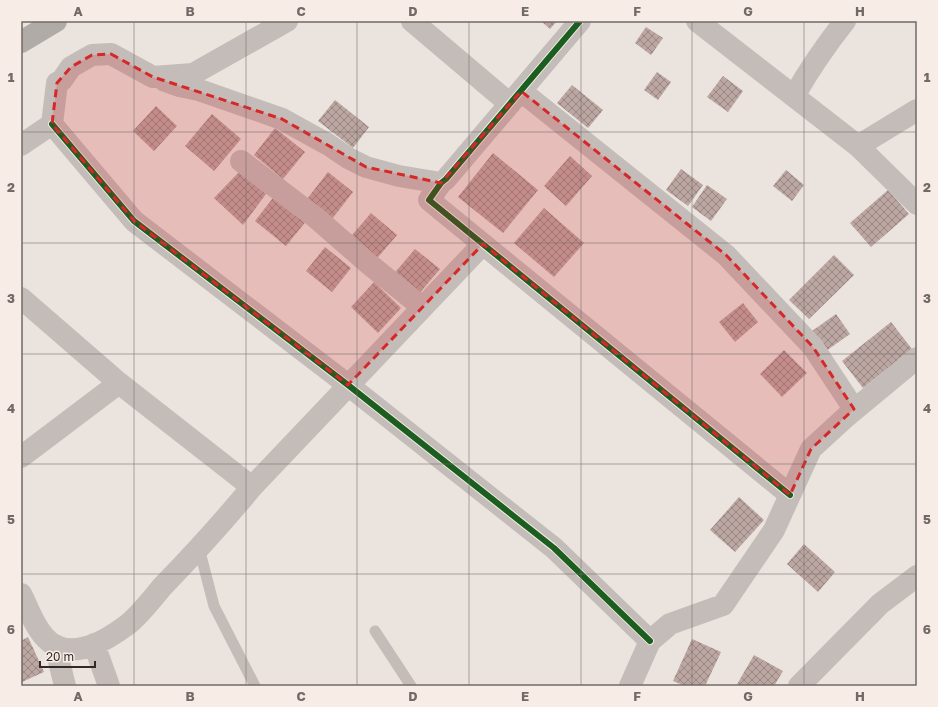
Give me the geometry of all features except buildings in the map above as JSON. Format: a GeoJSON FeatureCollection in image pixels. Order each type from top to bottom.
{"type":"FeatureCollection","features":[{"type":"Feature","properties":{"kind":"main road"},"geometry":{"type":"LineString","coordinates":[[21,42],[56,21]]}},
{"type":"Feature","properties":{"kind":"street"},"geometry":{"type":"LineString","coordinates":[[153,77],[193,74],[287,21]]}},
{"type":"Feature","properties":{"kind":"street"},"geometry":{"type":"LineString","coordinates":[[412,21],[516,97],[726,255],[813,347],[854,409]]}},
{"type":"Feature","properties":{"kind":"street"},"geometry":{"type":"LineString","coordinates":[[580,21],[441,183],[429,200],[790,495]]}},
{"type":"Feature","properties":{"kind":"street"},"geometry":{"type":"LineString","coordinates":[[697,21],[858,146],[917,204]]}},
{"type":"Feature","properties":{"kind":"street"},"geometry":{"type":"LineString","coordinates":[[794,96],[830,39],[845,21]]}},
{"type":"Feature","properties":{"kind":"street"},"geometry":{"type":"LineString","coordinates":[[441,183],[399,176],[366,167],[282,119],[199,90],[179,86],[153,77],[111,54],[92,55],[71,66],[62,80],[57,83],[52,124],[134,221],[348,385],[554,548],[650,641]]}},
{"type":"Feature","properties":{"kind":"street"},"geometry":{"type":"LineString","coordinates":[[858,146],[917,110]]}},
{"type":"Feature","properties":{"kind":"street"},"geometry":{"type":"LineString","coordinates":[[21,145],[52,124]]}},
{"type":"Feature","properties":{"kind":"street"},"geometry":{"type":"LineString","coordinates":[[241,161],[315,217],[369,264],[422,307]]}},
{"type":"Feature","properties":{"kind":"street"},"geometry":{"type":"LineString","coordinates":[[21,594],[42,634],[54,645],[74,649],[83,649],[128,625],[199,548],[252,487],[483,244]]}},
{"type":"Feature","properties":{"kind":"street"},"geometry":{"type":"LineString","coordinates":[[21,298],[119,383],[252,487]]}},
{"type":"Feature","properties":{"kind":"street"},"geometry":{"type":"LineString","coordinates":[[630,686],[650,641],[670,624],[723,605],[774,530],[811,448],[854,409],[917,358]]}},
{"type":"Feature","properties":{"kind":"street"},"geometry":{"type":"LineString","coordinates":[[21,457],[119,383]]}},
{"type":"Feature","properties":{"kind":"street"},"geometry":{"type":"LineString","coordinates":[[799,686],[880,604],[917,576]]}},
{"type":"Feature","properties":{"kind":"street"},"geometry":{"type":"LineString","coordinates":[[94,644],[109,686]]}},
{"type":"Feature","properties":{"kind":"street"},"geometry":{"type":"LineString","coordinates":[[54,645],[65,686]]}},
{"type":"Feature","properties":{"kind":"lane"},"geometry":{"type":"LineString","coordinates":[[199,548],[214,606],[255,686]]}},
{"type":"Feature","properties":{"kind":"lane"},"geometry":{"type":"LineString","coordinates":[[375,631],[411,686]]}},
{"type":"Feature","properties":{"kind":"highlighted area"},"geometry":{"type":"Polygon","coordinates":[[[111,54],[153,77],[282,119],[366,167],[441,183],[521,91],[726,255],[813,347],[854,409],[811,449],[790,495],[483,244],[348,385],[134,221],[52,124],[57,83],[71,67],[92,55],[111,54]]]}},
{"type":"Feature","properties":{"kind":"cycle path"},"geometry":{"type":"LineString","coordinates":[[580,21],[441,183],[429,200],[790,495]]}},
{"type":"Feature","properties":{"kind":"cycle path"},"geometry":{"type":"LineString","coordinates":[[52,124],[134,221],[348,385],[554,548],[650,641]]}}]}
